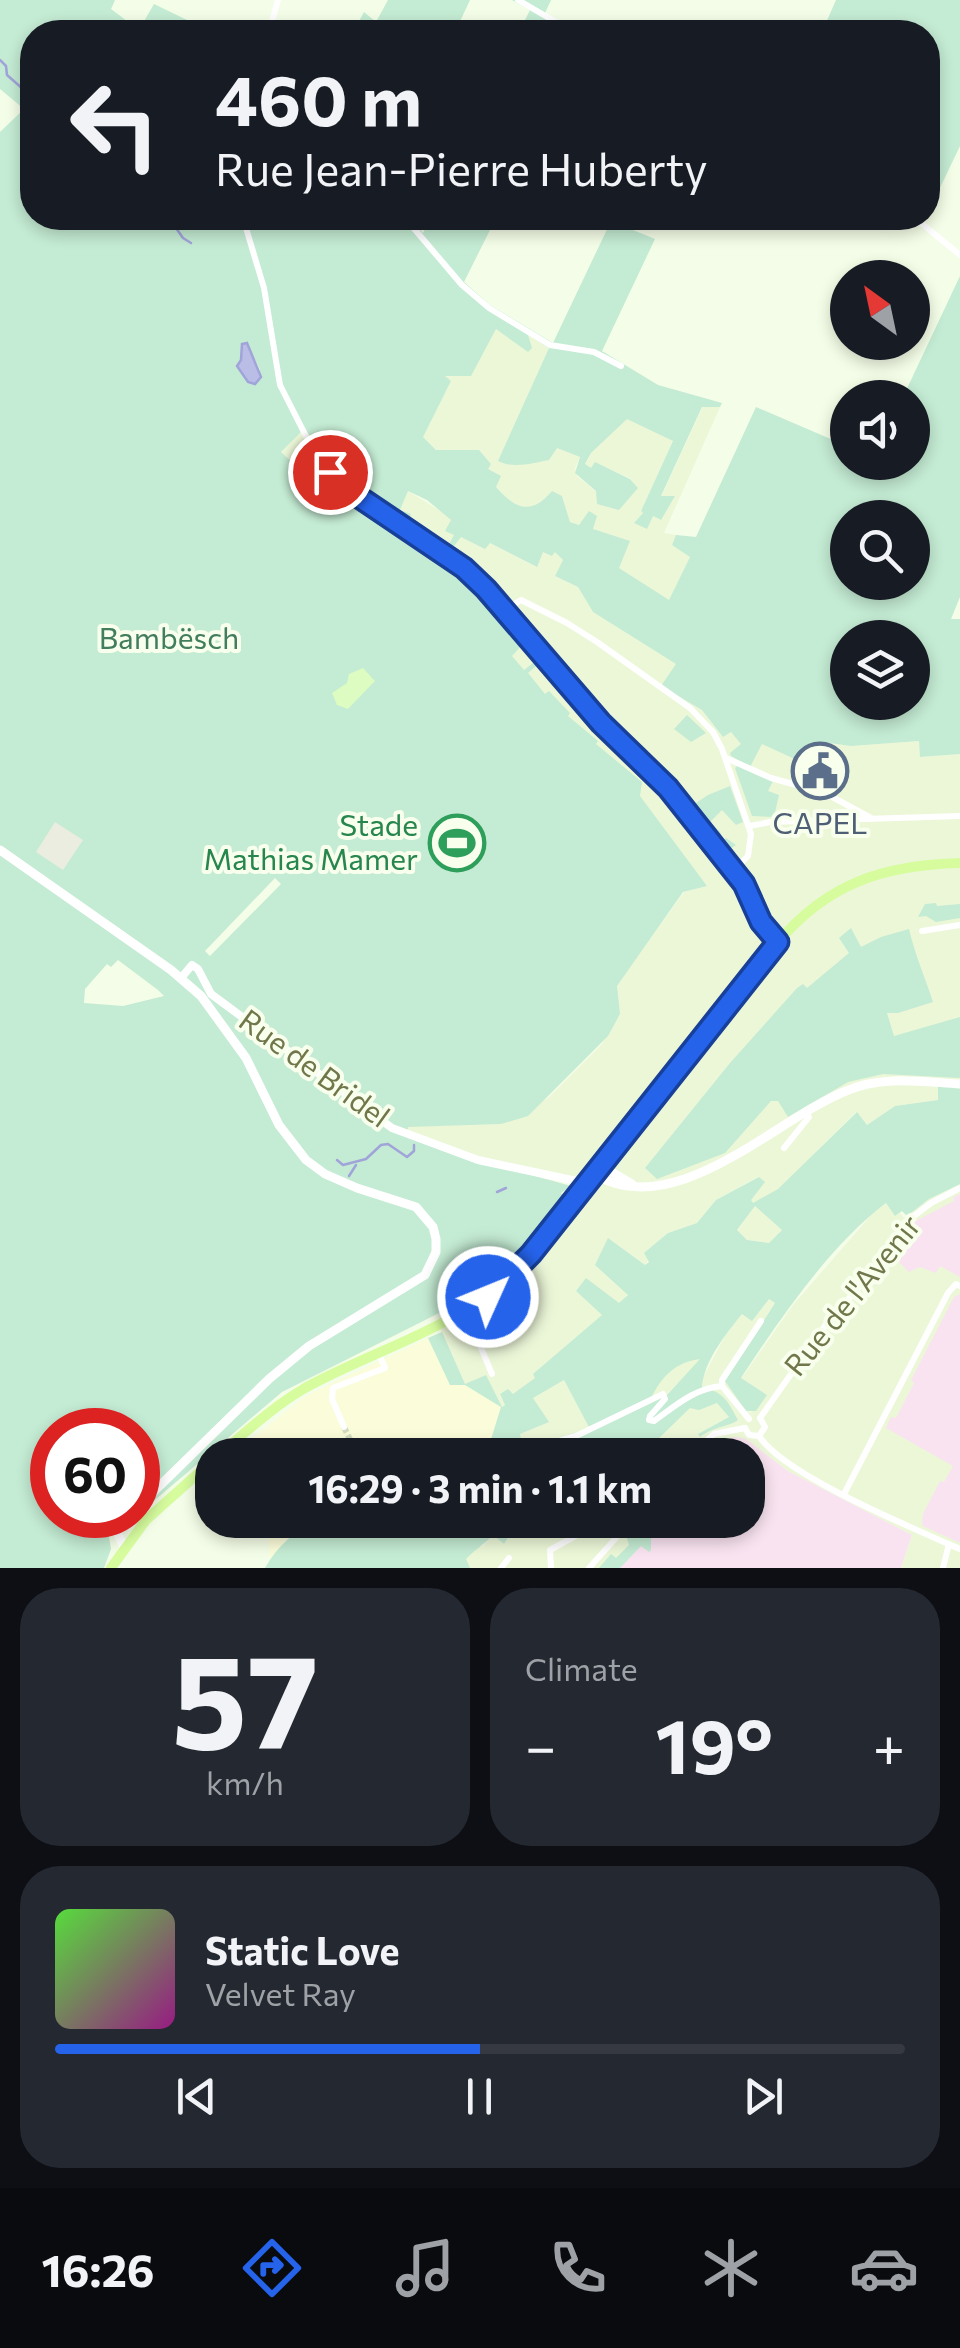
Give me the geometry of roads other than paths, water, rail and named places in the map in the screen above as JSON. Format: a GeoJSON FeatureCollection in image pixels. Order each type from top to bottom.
{"type":"FeatureCollection","features":[{"type":"Feature","properties":{"kind":"main road"},"geometry":{"type":"LineString","coordinates":[[0,850],[201,996],[246,1058],[292,1144],[306,1160],[336,1179],[416,1207],[432,1227],[436,1252],[432,1265],[415,1282],[333,1328],[269,1379],[160,1486]]}},
{"type":"Feature","properties":{"kind":"main road"},"geometry":{"type":"LineString","coordinates":[[239,1438],[306,1388],[466,1312],[515,1272],[778,942],[814,906],[852,883],[899,869],[960,863]]}},
{"type":"Feature","properties":{"kind":"main road"},"geometry":{"type":"LineString","coordinates":[[594,1174],[612,1183],[660,1184],[696,1174],[846,1090],[899,1081],[960,1084]]}},
{"type":"Feature","properties":{"kind":"main road"},"geometry":{"type":"LineString","coordinates":[[111,1568],[146,1520],[195,1476]]}},
{"type":"Feature","properties":{"kind":"main road"},"geometry":{"type":"LineString","coordinates":[[120,1538],[124,1546]]}},
{"type":"Feature","properties":{"kind":"street"},"geometry":{"type":"LineString","coordinates":[[518,0],[552,20]]}},
{"type":"Feature","properties":{"kind":"street"},"geometry":{"type":"LineString","coordinates":[[247,230],[264,288],[275,370],[312,448],[338,482],[464,568],[508,614],[601,723],[668,788],[734,870],[761,922],[778,942]]}},
{"type":"Feature","properties":{"kind":"street"},"geometry":{"type":"LineString","coordinates":[[415,230],[462,285],[489,308],[550,346],[594,352],[622,366]]}},
{"type":"Feature","properties":{"kind":"street"},"geometry":{"type":"LineString","coordinates":[[929,230],[960,255]]}},
{"type":"Feature","properties":{"kind":"street"},"geometry":{"type":"LineString","coordinates":[[508,614],[521,600],[578,630],[702,719],[725,758],[750,826],[752,844],[748,856],[734,870]]}},
{"type":"Feature","properties":{"kind":"street"},"geometry":{"type":"LineString","coordinates":[[725,758],[770,778],[826,794],[874,821]]}},
{"type":"Feature","properties":{"kind":"street"},"geometry":{"type":"LineString","coordinates":[[750,826],[770,822],[960,816]]}},
{"type":"Feature","properties":{"kind":"street"},"geometry":{"type":"LineString","coordinates":[[922,932],[960,925]]}},
{"type":"Feature","properties":{"kind":"street","name":"Rue de Bridel"},"geometry":{"type":"LineString","coordinates":[[181,978],[192,965],[198,969],[210,994],[392,1128],[504,1167],[594,1174]]}},
{"type":"Feature","properties":{"kind":"street"},"geometry":{"type":"LineString","coordinates":[[784,1148],[809,1117],[807,1112]]}},
{"type":"Feature","properties":{"kind":"street","name":"Rue de l'Avenir"},"geometry":{"type":"LineString","coordinates":[[760,1418],[827,1322],[900,1241],[910,1219],[930,1203],[960,1188]]}},
{"type":"Feature","properties":{"kind":"street"},"geometry":{"type":"LineString","coordinates":[[844,1494],[958,1285]]}},
{"type":"Feature","properties":{"kind":"street"},"geometry":{"type":"LineString","coordinates":[[466,1312],[492,1374]]}},
{"type":"Feature","properties":{"kind":"street"},"geometry":{"type":"LineString","coordinates":[[749,1420],[722,1386],[722,1380],[762,1321]]}},
{"type":"Feature","properties":{"kind":"street"},"geometry":{"type":"LineString","coordinates":[[344,1427],[332,1400],[333,1388],[385,1368],[379,1354]]}},
{"type":"Feature","properties":{"kind":"street"},"geometry":{"type":"LineString","coordinates":[[567,1438],[663,1394],[665,1399],[650,1416],[649,1420],[654,1421],[690,1395],[722,1386]]}},
{"type":"Feature","properties":{"kind":"street"},"geometry":{"type":"LineString","coordinates":[[749,1420],[760,1418],[765,1427],[759,1436]]}},
{"type":"Feature","properties":{"kind":"street"},"geometry":{"type":"LineString","coordinates":[[749,1420],[749,1435],[759,1436],[792,1466],[960,1550]]}},
{"type":"Feature","properties":{"kind":"street"},"geometry":{"type":"LineString","coordinates":[[709,1438],[725,1429],[746,1428]]}},
{"type":"Feature","properties":{"kind":"street"},"geometry":{"type":"LineString","coordinates":[[551,1568],[550,1550],[572,1538]]}},
{"type":"Feature","properties":{"kind":"street"},"geometry":{"type":"LineString","coordinates":[[589,1568],[616,1538]]}},
{"type":"Feature","properties":{"kind":"street"},"geometry":{"type":"LineString","coordinates":[[942,1568],[949,1544]]}},
{"type":"Feature","properties":{"kind":"street"},"geometry":{"type":"LineString","coordinates":[[501,1568],[510,1558]]}},
{"type":"Feature","properties":{"kind":"water"},"geometry":{"type":"Polygon","coordinates":[[[247,343],[261,377],[255,384],[248,382],[237,366],[242,344],[247,343]]]}},
{"type":"Feature","properties":{"kind":"waterway"},"geometry":{"type":"LineString","coordinates":[[0,60],[7,75],[20,86]]}},
{"type":"Feature","properties":{"kind":"waterway"},"geometry":{"type":"LineString","coordinates":[[177,230],[191,243]]}},
{"type":"Feature","properties":{"kind":"waterway"},"geometry":{"type":"LineString","coordinates":[[337,1160],[343,1165],[366,1159],[381,1145],[388,1144],[407,1157],[414,1151],[414,1145]]}},
{"type":"Feature","properties":{"kind":"waterway"},"geometry":{"type":"LineString","coordinates":[[349,1176],[356,1165]]}},
{"type":"Feature","properties":{"kind":"waterway"},"geometry":{"type":"LineString","coordinates":[[497,1192],[506,1188]]}},
{"type":"Feature","properties":{"kind":"tunnel"},"geometry":{"type":"LineString","coordinates":[[344,1427],[349,1438]]}},
{"type":"Feature","properties":{"kind":"place","name":"CAPEL"},"geometry":{"type":"Point","coordinates":[820,771]}},
{"type":"Feature","properties":{"kind":"place","name":"Stade Mathias Mamer"},"geometry":{"type":"Point","coordinates":[457,843]}},
{"type":"Feature","properties":{"kind":"park label","name":"Bambësch"},"geometry":{"type":"Point","coordinates":[169,639]}}]}
